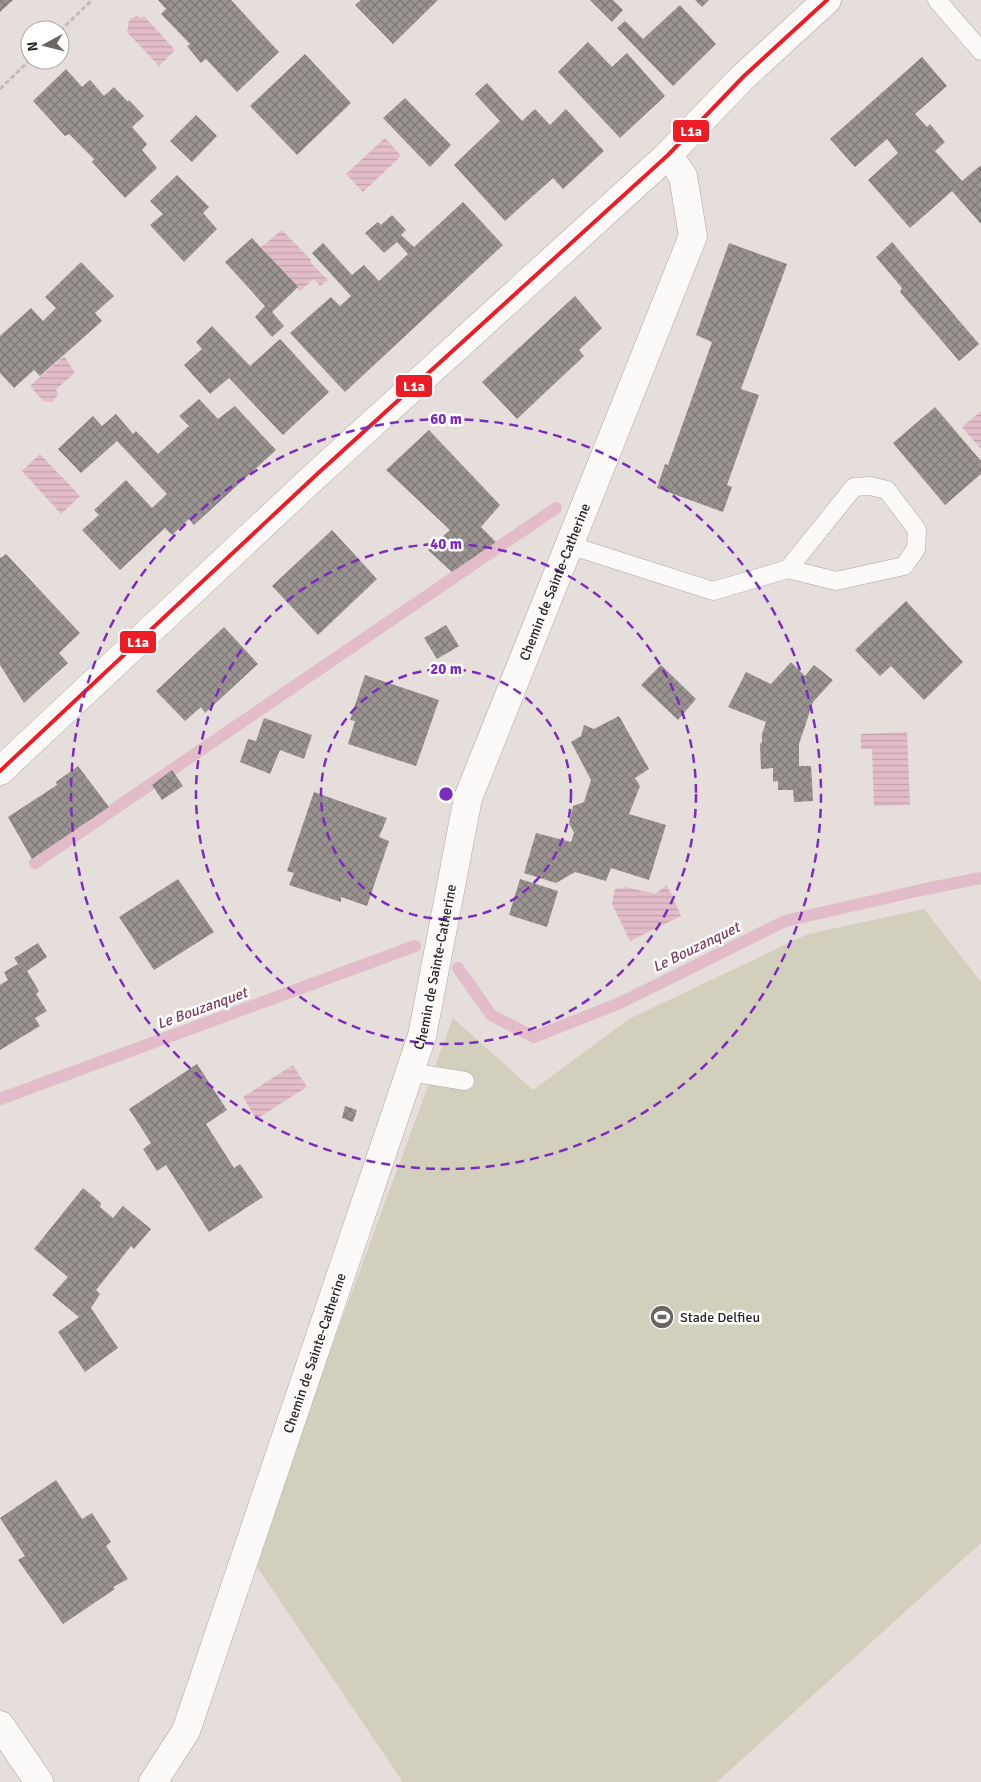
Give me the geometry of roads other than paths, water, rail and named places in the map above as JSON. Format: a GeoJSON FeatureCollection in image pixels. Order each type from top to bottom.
{"type":"FeatureCollection","features":[{"type":"Feature","properties":{"kind":"street"},"geometry":{"type":"LineString","coordinates":[[0,771],[315,476],[668,155],[744,76],[827,0]]}},
{"type":"Feature","properties":{"kind":"street","name":"Chemin de Sainte-Catherine"},"geometry":{"type":"LineString","coordinates":[[153,1782],[186,1731],[422,1036],[468,798],[692,236],[683,176],[668,155]]}},
{"type":"Feature","properties":{"kind":"street"},"geometry":{"type":"LineString","coordinates":[[0,1725],[39,1782]]}},
{"type":"Feature","properties":{"kind":"lane"},"geometry":{"type":"LineString","coordinates":[[936,0],[981,51]]}},
{"type":"Feature","properties":{"kind":"lane"},"geometry":{"type":"LineString","coordinates":[[569,544],[713,591],[788,569],[836,581],[904,566],[916,549],[917,530],[887,490],[870,486],[854,487],[788,569]]}},
{"type":"Feature","properties":{"kind":"lane"},"geometry":{"type":"LineString","coordinates":[[410,1072],[465,1081]]}},
{"type":"Feature","properties":{"kind":"waterway"},"geometry":{"type":"LineString","coordinates":[[35,863],[556,508]]}},
{"type":"Feature","properties":{"kind":"waterway","name":"Le Bouzanquet"},"geometry":{"type":"LineString","coordinates":[[458,968],[491,1015],[534,1037],[620,1003],[785,921],[981,878]]}},
{"type":"Feature","properties":{"kind":"waterway","name":"Le Bouzanquet"},"geometry":{"type":"LineString","coordinates":[[0,1099],[415,946]]}},
{"type":"Feature","properties":{"kind":"place","name":"Stade Delfieu"},"geometry":{"type":"Point","coordinates":[662,1317]}}]}
